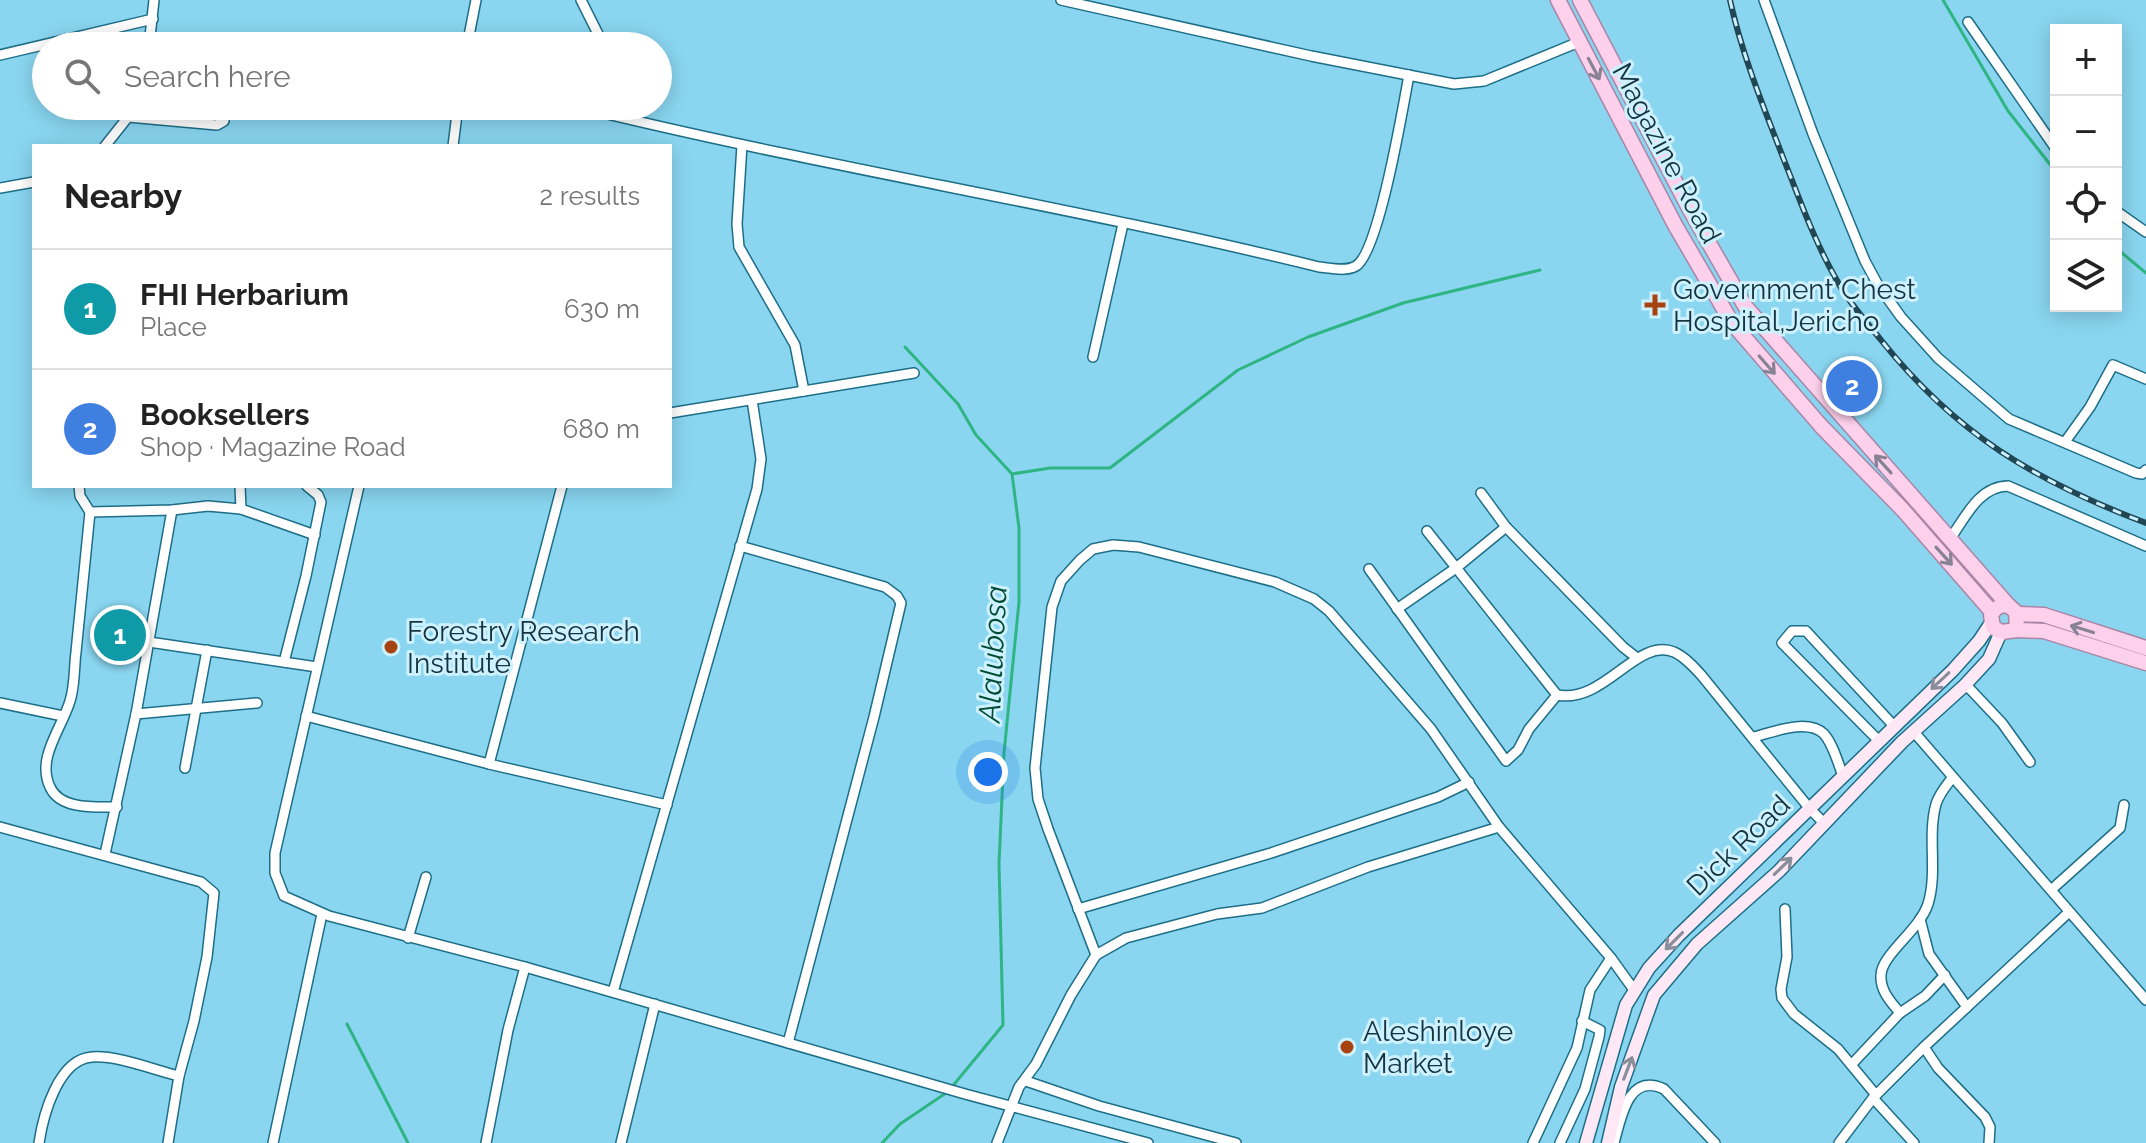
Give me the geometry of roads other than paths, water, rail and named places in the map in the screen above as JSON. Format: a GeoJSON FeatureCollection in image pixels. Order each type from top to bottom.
{"type":"FeatureCollection","features":[{"type":"Feature","properties":{"kind":"main road","name":"Magazine Road"},"geometry":{"type":"LineString","coordinates":[[1558,0],[1701,271],[1742,337],[1944,556],[1995,622]]}},
{"type":"Feature","properties":{"kind":"main road","name":"Magazine Road"},"geometry":{"type":"LineString","coordinates":[[1580,0],[1745,306],[2013,610]]}},
{"type":"Feature","properties":{"kind":"main road"},"geometry":{"type":"LineString","coordinates":[[1651,175],[1668,168]]}},
{"type":"Feature","properties":{"kind":"main road"},"geometry":{"type":"LineString","coordinates":[[2146,648],[2044,615],[2002,605],[1995,622],[2017,630],[2044,631],[2146,663]]}},
{"type":"Feature","properties":{"kind":"main road"},"geometry":{"type":"LineString","coordinates":[[2013,610],[2017,630]]}},
{"type":"Feature","properties":{"kind":"main road","name":"Dick Road"},"geometry":{"type":"LineString","coordinates":[[1611,1143],[1621,1087],[1654,995],[1697,944],[1779,871],[1880,764],[1989,659],[1995,622]]}},
{"type":"Feature","properties":{"kind":"main road","name":"Dick Road"},"geometry":{"type":"LineString","coordinates":[[1586,1143],[1614,1042],[1634,990],[1661,953],[1960,662],[1995,622]]}},
{"type":"Feature","properties":{"kind":"street"},"geometry":{"type":"LineString","coordinates":[[151,32],[154,0]]}},
{"type":"Feature","properties":{"kind":"street"},"geometry":{"type":"LineString","coordinates":[[470,32],[476,0]]}},
{"type":"Feature","properties":{"kind":"street"},"geometry":{"type":"LineString","coordinates":[[581,0],[597,32]]}},
{"type":"Feature","properties":{"kind":"street"},"geometry":{"type":"LineString","coordinates":[[1061,0],[1439,83],[1470,84],[1497,77],[1579,42]]}},
{"type":"Feature","properties":{"kind":"street"},"geometry":{"type":"LineString","coordinates":[[1764,0],[1813,134],[1878,285],[1901,317],[1938,358],[1998,410],[2019,424],[2136,473],[2142,474],[2146,470]]}},
{"type":"Feature","properties":{"kind":"street"},"geometry":{"type":"LineString","coordinates":[[98,32],[153,19]]}},
{"type":"Feature","properties":{"kind":"street"},"geometry":{"type":"LineString","coordinates":[[1968,22],[2050,140]]}},
{"type":"Feature","properties":{"kind":"street"},"geometry":{"type":"LineString","coordinates":[[0,55],[32,47]]}},
{"type":"Feature","properties":{"kind":"street"},"geometry":{"type":"LineString","coordinates":[[634,120],[1338,269],[1355,266],[1364,259],[1375,227],[1409,75]]}},
{"type":"Feature","properties":{"kind":"street"},"geometry":{"type":"LineString","coordinates":[[107,144],[126,120]]}},
{"type":"Feature","properties":{"kind":"street"},"geometry":{"type":"LineString","coordinates":[[161,120],[217,125],[224,120]]}},
{"type":"Feature","properties":{"kind":"street"},"geometry":{"type":"LineString","coordinates":[[453,144],[456,120]]}},
{"type":"Feature","properties":{"kind":"street"},"geometry":{"type":"LineString","coordinates":[[742,145],[737,224],[739,247],[795,345],[804,391]]}},
{"type":"Feature","properties":{"kind":"street"},"geometry":{"type":"LineString","coordinates":[[0,188],[32,182]]}},
{"type":"Feature","properties":{"kind":"street"},"geometry":{"type":"LineString","coordinates":[[2122,215],[2146,232]]}},
{"type":"Feature","properties":{"kind":"street"},"geometry":{"type":"LineString","coordinates":[[1093,357],[1123,224]]}},
{"type":"Feature","properties":{"kind":"street"},"geometry":{"type":"LineString","coordinates":[[2065,442],[2090,407],[2113,365],[2146,379]]}},
{"type":"Feature","properties":{"kind":"street"},"geometry":{"type":"LineString","coordinates":[[672,413],[914,373]]}},
{"type":"Feature","properties":{"kind":"street"},"geometry":{"type":"LineString","coordinates":[[613,992],[757,489],[761,459],[752,400]]}},
{"type":"Feature","properties":{"kind":"street"},"geometry":{"type":"LineString","coordinates":[[1950,539],[1986,492],[2008,486],[2146,546]]}},
{"type":"Feature","properties":{"kind":"street"},"geometry":{"type":"LineString","coordinates":[[79,488],[80,496],[90,512],[70,700],[45,762],[50,787],[56,796],[68,803],[117,807]]}},
{"type":"Feature","properties":{"kind":"street"},"geometry":{"type":"LineString","coordinates":[[240,488],[241,509]]}},
{"type":"Feature","properties":{"kind":"street"},"geometry":{"type":"LineString","coordinates":[[284,662],[321,502],[309,488]]}},
{"type":"Feature","properties":{"kind":"street"},"geometry":{"type":"LineString","coordinates":[[359,488],[277,842],[274,864],[284,896],[322,914],[525,967],[1148,1143]]}},
{"type":"Feature","properties":{"kind":"street"},"geometry":{"type":"LineString","coordinates":[[489,764],[561,488]]}},
{"type":"Feature","properties":{"kind":"street"},"geometry":{"type":"LineString","coordinates":[[1481,493],[1506,527],[1637,658]]}},
{"type":"Feature","properties":{"kind":"street"},"geometry":{"type":"LineString","coordinates":[[90,512],[208,506],[241,509],[315,535]]}},
{"type":"Feature","properties":{"kind":"street"},"geometry":{"type":"LineString","coordinates":[[105,854],[136,714],[172,510]]}},
{"type":"Feature","properties":{"kind":"street"},"geometry":{"type":"LineString","coordinates":[[1397,609],[1456,568],[1506,527]]}},
{"type":"Feature","properties":{"kind":"street"},"geometry":{"type":"LineString","coordinates":[[1427,531],[1557,695],[1582,695],[1616,676],[1637,658],[1655,650],[1666,650],[1684,658],[1825,824]]}},
{"type":"Feature","properties":{"kind":"street"},"geometry":{"type":"LineString","coordinates":[[1096,955],[1038,799],[1035,768],[1052,607],[1061,581],[1093,549],[1113,545],[1139,547],[1226,568],[1286,586],[1314,599],[1360,645],[1431,729],[1499,827],[1611,958],[1634,990]]}},
{"type":"Feature","properties":{"kind":"street"},"geometry":{"type":"LineString","coordinates":[[740,546],[885,587],[901,603],[788,1043]]}},
{"type":"Feature","properties":{"kind":"street"},"geometry":{"type":"LineString","coordinates":[[1369,569],[1506,761],[1518,750],[1529,729],[1557,695]]}},
{"type":"Feature","properties":{"kind":"street"},"geometry":{"type":"LineString","coordinates":[[1878,740],[1782,643],[1792,631],[1806,631],[1893,725]]}},
{"type":"Feature","properties":{"kind":"street"},"geometry":{"type":"LineString","coordinates":[[149,642],[317,667]]}},
{"type":"Feature","properties":{"kind":"street"},"geometry":{"type":"LineString","coordinates":[[185,768],[207,650]]}},
{"type":"Feature","properties":{"kind":"street"},"geometry":{"type":"LineString","coordinates":[[1964,686],[2002,723],[2030,762]]}},
{"type":"Feature","properties":{"kind":"street"},"geometry":{"type":"LineString","coordinates":[[0,703],[63,716]]}},
{"type":"Feature","properties":{"kind":"street"},"geometry":{"type":"LineString","coordinates":[[136,714],[257,703]]}},
{"type":"Feature","properties":{"kind":"street"},"geometry":{"type":"LineString","coordinates":[[306,716],[489,764],[667,805]]}},
{"type":"Feature","properties":{"kind":"street"},"geometry":{"type":"LineString","coordinates":[[1754,737],[1794,728],[1815,728],[1827,737],[1843,776]]}},
{"type":"Feature","properties":{"kind":"street"},"geometry":{"type":"LineString","coordinates":[[1914,732],[2146,1000]]}},
{"type":"Feature","properties":{"kind":"street"},"geometry":{"type":"LineString","coordinates":[[1900,1013],[1883,991],[1880,974],[1887,957],[1905,940],[1926,908],[1934,878],[1936,804],[1952,778]]}},
{"type":"Feature","properties":{"kind":"street"},"geometry":{"type":"LineString","coordinates":[[1078,909],[1271,853],[1438,797],[1469,782]]}},
{"type":"Feature","properties":{"kind":"street"},"geometry":{"type":"LineString","coordinates":[[2051,890],[2120,828],[2124,805]]}},
{"type":"Feature","properties":{"kind":"street"},"geometry":{"type":"LineString","coordinates":[[0,827],[201,882],[214,893],[204,970],[179,1076],[168,1143]]}},
{"type":"Feature","properties":{"kind":"street"},"geometry":{"type":"LineString","coordinates":[[997,1143],[1019,1087],[1026,1081],[1071,995],[1096,955],[1126,938],[1217,914],[1262,908],[1379,863],[1499,827]]}},
{"type":"Feature","properties":{"kind":"street"},"geometry":{"type":"LineString","coordinates":[[408,938],[426,877]]}},
{"type":"Feature","properties":{"kind":"street"},"geometry":{"type":"LineString","coordinates":[[1785,909],[1787,957],[1782,998],[1794,1014],[1823,1035],[1852,1064],[1874,1096],[1914,1143]]}},
{"type":"Feature","properties":{"kind":"street"},"geometry":{"type":"LineString","coordinates":[[1839,1143],[1874,1096],[2068,913]]}},
{"type":"Feature","properties":{"kind":"street"},"geometry":{"type":"LineString","coordinates":[[273,1143],[322,914]]}},
{"type":"Feature","properties":{"kind":"street"},"geometry":{"type":"LineString","coordinates":[[1920,919],[1929,954],[1967,1007]]}},
{"type":"Feature","properties":{"kind":"street"},"geometry":{"type":"LineString","coordinates":[[1533,1143],[1577,1048],[1590,990],[1611,958]]}},
{"type":"Feature","properties":{"kind":"street"},"geometry":{"type":"LineString","coordinates":[[486,1143],[508,1030],[525,967]]}},
{"type":"Feature","properties":{"kind":"street"},"geometry":{"type":"LineString","coordinates":[[1852,1064],[1900,1013],[1925,996],[1945,975]]}},
{"type":"Feature","properties":{"kind":"street"},"geometry":{"type":"LineString","coordinates":[[621,1143],[655,1004]]}},
{"type":"Feature","properties":{"kind":"street"},"geometry":{"type":"LineString","coordinates":[[1560,1143],[1585,1089],[1599,1037],[1597,1027],[1582,1021]]}},
{"type":"Feature","properties":{"kind":"street"},"geometry":{"type":"LineString","coordinates":[[1924,1047],[1938,1068],[1988,1122],[1989,1143]]}},
{"type":"Feature","properties":{"kind":"street"},"geometry":{"type":"LineString","coordinates":[[39,1143],[57,1084],[70,1067],[82,1059],[109,1059],[179,1076]]}},
{"type":"Feature","properties":{"kind":"street"},"geometry":{"type":"LineString","coordinates":[[1026,1081],[1124,1113],[1236,1143]]}},
{"type":"Feature","properties":{"kind":"street"},"geometry":{"type":"LineString","coordinates":[[1611,1143],[1628,1098],[1645,1085],[1664,1089],[1713,1142]]}},
{"type":"Feature","properties":{"kind":"street"},"geometry":{"type":"LineString","coordinates":[[1895,1143],[1905,1134]]}},
{"type":"Feature","properties":{"kind":"waterway"},"geometry":{"type":"LineString","coordinates":[[1943,0],[2008,111],[2053,168]]}},
{"type":"Feature","properties":{"kind":"waterway"},"geometry":{"type":"LineString","coordinates":[[2122,253],[2146,273]]}},
{"type":"Feature","properties":{"kind":"waterway"},"geometry":{"type":"LineString","coordinates":[[1012,474],[1050,468],[1110,468],[1238,370],[1308,337],[1403,303],[1540,270]]}},
{"type":"Feature","properties":{"kind":"waterway","name":"Alalubosa"},"geometry":{"type":"LineString","coordinates":[[905,347],[958,404],[976,435],[1012,474],[1019,528],[1019,602],[1004,753],[999,864],[1003,1025],[951,1088]]}},
{"type":"Feature","properties":{"kind":"waterway"},"geometry":{"type":"LineString","coordinates":[[347,1024],[408,1143]]}},
{"type":"Feature","properties":{"kind":"waterway","name":"Alalubosa"},"geometry":{"type":"LineString","coordinates":[[882,1143],[900,1124],[946,1093]]}},
{"type":"Feature","properties":{"kind":"railway"},"geometry":{"type":"LineString","coordinates":[[1730,0],[1754,81],[1808,220],[1820,249],[1851,302],[1909,373],[1969,428],[2000,451],[2068,490],[2146,523]]}},
{"type":"Feature","properties":{"kind":"place","name":"Government Chest Hospital,Jericho"},"geometry":{"type":"Point","coordinates":[1655,305]}},
{"type":"Feature","properties":{"kind":"place","name":"Booksellers"},"geometry":{"type":"Point","coordinates":[1852,386]}},
{"type":"Feature","properties":{"kind":"place","name":"FHI Herbarium"},"geometry":{"type":"Point","coordinates":[120,635]}},
{"type":"Feature","properties":{"kind":"place","name":"Forestry Research Institute"},"geometry":{"type":"Point","coordinates":[391,647]}},
{"type":"Feature","properties":{"kind":"place","name":"Aleshinloye Market"},"geometry":{"type":"Point","coordinates":[1347,1047]}}]}
